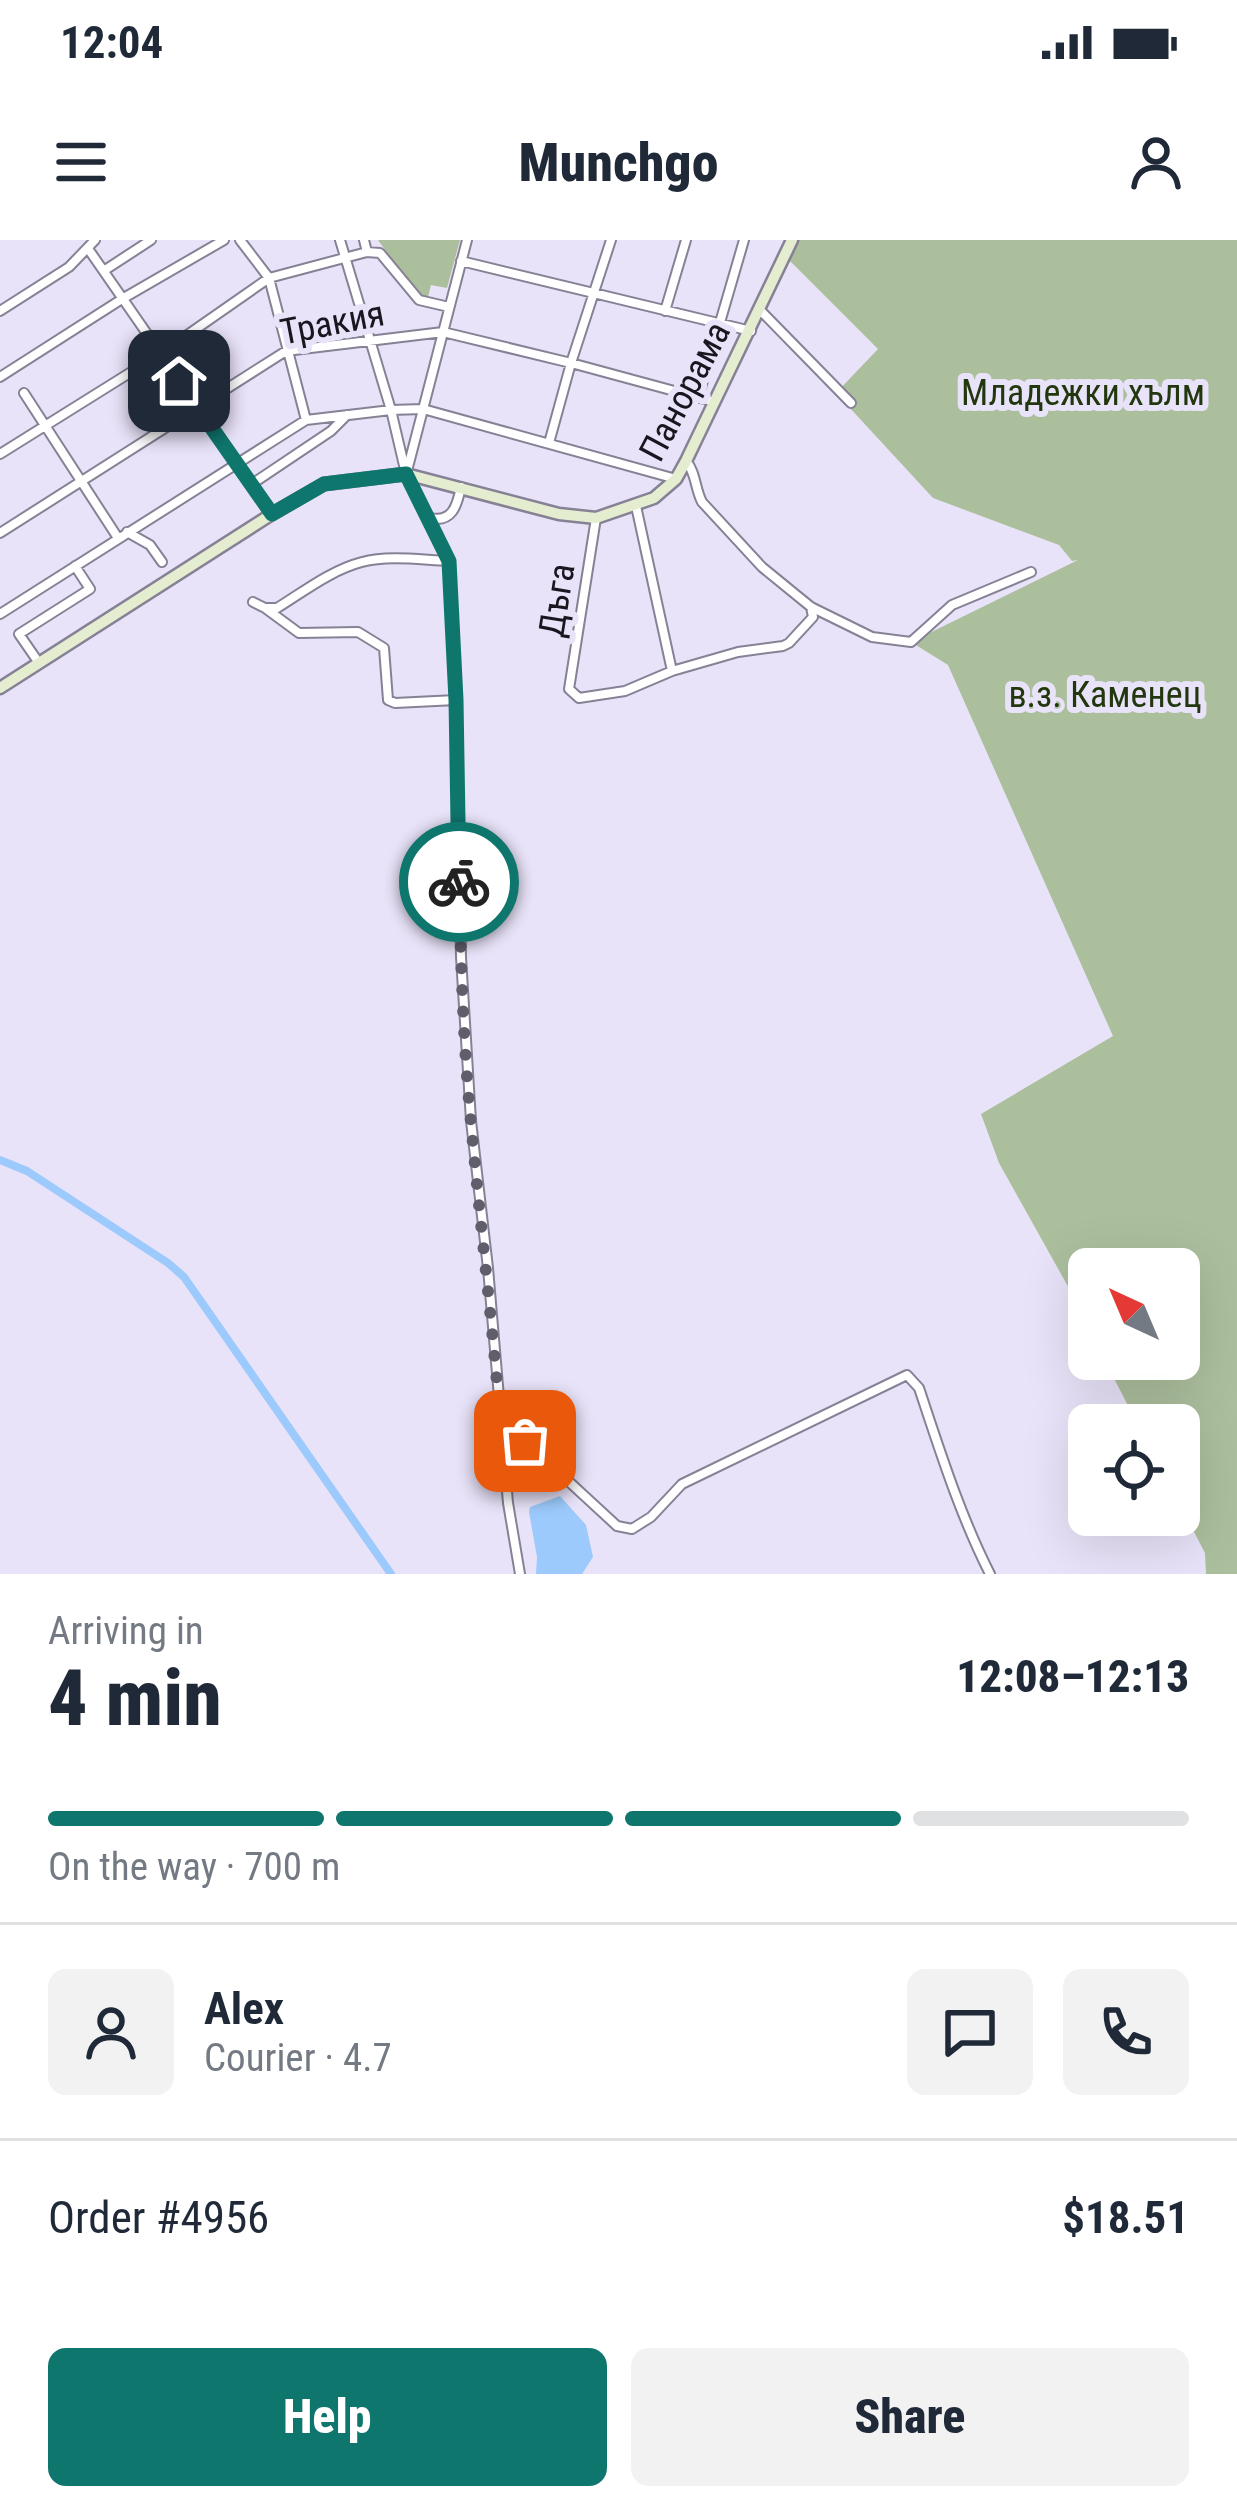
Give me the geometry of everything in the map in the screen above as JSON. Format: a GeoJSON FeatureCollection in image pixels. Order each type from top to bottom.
{"type":"FeatureCollection","features":[{"type":"Feature","properties":{"kind":"street"},"geometry":{"type":"LineString","coordinates":[[0,311],[69,267],[95,240]]}},
{"type":"Feature","properties":{"kind":"street"},"geometry":{"type":"LineString","coordinates":[[105,270],[151,240]]}},
{"type":"Feature","properties":{"kind":"street"},"geometry":{"type":"LineString","coordinates":[[0,377],[222,240]]}},
{"type":"Feature","properties":{"kind":"street"},"geometry":{"type":"LineString","coordinates":[[240,240],[269,278],[306,420]]}},
{"type":"Feature","properties":{"kind":"street"},"geometry":{"type":"LineString","coordinates":[[340,240],[392,410],[406,474],[449,561],[460,957],[471,1121],[508,1503],[520,1574]]}},
{"type":"Feature","properties":{"kind":"street"},"geometry":{"type":"LineString","coordinates":[[364,240],[367,252]]}},
{"type":"Feature","properties":{"kind":"street"},"geometry":{"type":"LineString","coordinates":[[406,474],[466,240]]}},
{"type":"Feature","properties":{"kind":"street"},"geometry":{"type":"LineString","coordinates":[[550,442],[611,240]]}},
{"type":"Feature","properties":{"kind":"street"},"geometry":{"type":"LineString","coordinates":[[698,398],[744,240]]}},
{"type":"Feature","properties":{"kind":"street","name":"Панорама"},"geometry":{"type":"LineString","coordinates":[[0,688],[324,484],[406,474],[559,514],[596,518],[654,498],[676,479],[686,461],[792,240]]}},
{"type":"Feature","properties":{"kind":"street"},"geometry":{"type":"LineString","coordinates":[[665,311],[683,241]]}},
{"type":"Feature","properties":{"kind":"street"},"geometry":{"type":"LineString","coordinates":[[88,250],[272,514]]}},
{"type":"Feature","properties":{"kind":"street"},"geometry":{"type":"LineString","coordinates":[[0,454],[160,354],[269,278],[367,252],[380,253],[419,300],[449,308]]}},
{"type":"Feature","properties":{"kind":"street"},"geometry":{"type":"LineString","coordinates":[[461,261],[751,331]]}},
{"type":"Feature","properties":{"kind":"street"},"geometry":{"type":"LineString","coordinates":[[760,310],[851,403]]}},
{"type":"Feature","properties":{"kind":"street","name":"Тракия"},"geometry":{"type":"LineString","coordinates":[[0,533],[286,351],[443,332],[715,402]]}},
{"type":"Feature","properties":{"kind":"street"},"geometry":{"type":"LineString","coordinates":[[24,393],[123,535],[150,545],[162,562]]}},
{"type":"Feature","properties":{"kind":"street"},"geometry":{"type":"LineString","coordinates":[[0,614],[306,420],[423,409],[676,479]]}},
{"type":"Feature","properties":{"kind":"street"},"geometry":{"type":"LineString","coordinates":[[252,484],[347,415]]}},
{"type":"Feature","properties":{"kind":"street"},"geometry":{"type":"LineString","coordinates":[[686,461],[698,494],[761,567],[811,607],[872,637],[911,642],[952,605],[1030,572]]}},
{"type":"Feature","properties":{"kind":"street"},"geometry":{"type":"LineString","coordinates":[[428,518],[450,516],[461,487]]}},
{"type":"Feature","properties":{"kind":"street"},"geometry":{"type":"LineString","coordinates":[[636,506],[673,671],[789,643],[813,617],[811,607]]}},
{"type":"Feature","properties":{"kind":"street","name":"Дъга"},"geometry":{"type":"LineString","coordinates":[[596,518],[569,689],[579,698],[625,691],[673,671]]}},
{"type":"Feature","properties":{"kind":"street"},"geometry":{"type":"LineString","coordinates":[[266,608],[277,608],[361,562],[449,561]]}},
{"type":"Feature","properties":{"kind":"street"},"geometry":{"type":"LineString","coordinates":[[39,663],[20,634],[90,589],[75,566]]}},
{"type":"Feature","properties":{"kind":"street"},"geometry":{"type":"LineString","coordinates":[[253,602],[299,633],[358,632],[384,648],[388,700],[394,703],[456,700]]}},
{"type":"Feature","properties":{"kind":"street"},"geometry":{"type":"LineString","coordinates":[[500,1418],[617,1526],[632,1528],[652,1516],[682,1484],[908,1375],[919,1388],[953,1490],[990,1574]]}},
{"type":"Feature","properties":{"kind":"green space"},"geometry":{"type":"Polygon","coordinates":[[[378,240],[460,240],[447,288],[431,285],[427,301],[420,299],[378,240]]]}},
{"type":"Feature","properties":{"kind":"green space","name":"в.з. Каменец"},"geometry":{"type":"Polygon","coordinates":[[[791,240],[1237,240],[1237,1574],[1206,1574],[1205,1553],[1196,1536],[1200,1536],[1200,1404],[1127,1404],[1115,1380],[1200,1380],[1200,1248],[1068,1248],[1068,1286],[999,1163],[981,1114],[1113,1036],[948,665],[911,642],[1078,560],[1072,561],[1059,545],[933,498],[836,393],[878,349],[785,256],[791,240]]]}},
{"type":"Feature","properties":{"kind":"water"},"geometry":{"type":"Polygon","coordinates":[[[560,1496],[586,1525],[593,1557],[582,1574],[536,1574],[530,1507],[560,1496]]]}},
{"type":"Feature","properties":{"kind":"waterway"},"geometry":{"type":"LineString","coordinates":[[0,1160],[27,1171],[184,1277],[391,1574]]}},
{"type":"Feature","properties":{"kind":"way so far"},"geometry":{"type":"LineString","coordinates":[[459,882],[471,1121],[500,1418],[525,1441]]}},
{"type":"Feature","properties":{"kind":"route"},"geometry":{"type":"LineString","coordinates":[[179,381],[272,514],[324,484],[406,474],[449,561],[459,882]]}},
{"type":"Feature","properties":{"kind":"park label","name":"Младежки хълм"},"geometry":{"type":"Point","coordinates":[1083,392]}}]}
